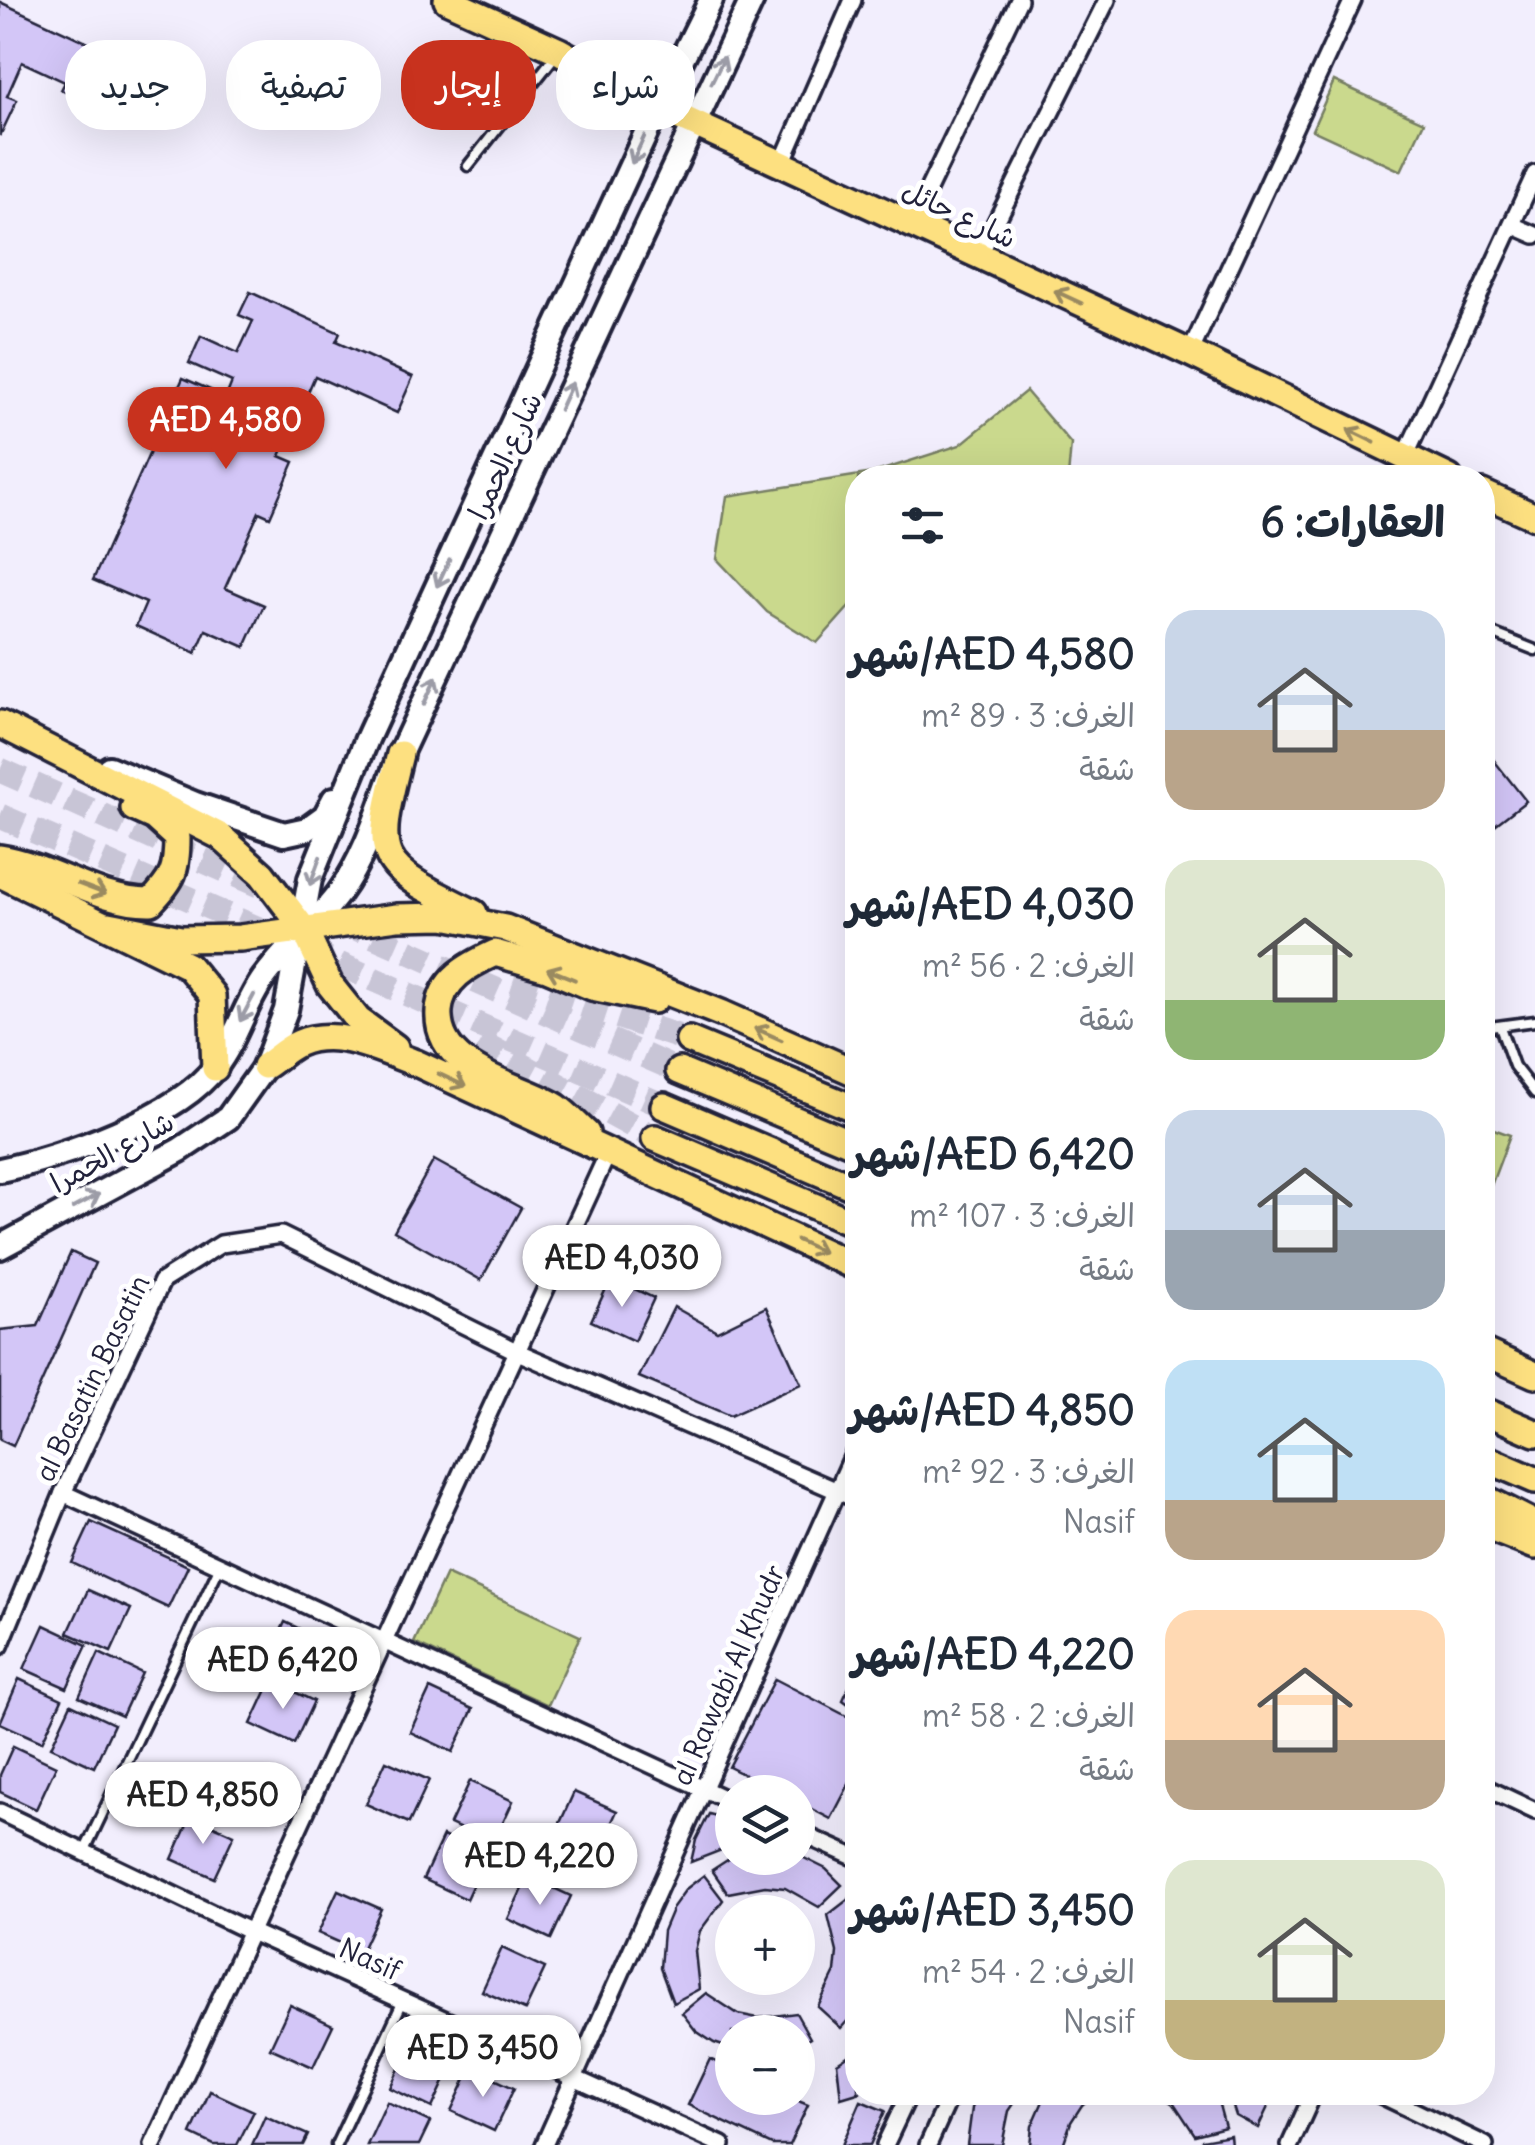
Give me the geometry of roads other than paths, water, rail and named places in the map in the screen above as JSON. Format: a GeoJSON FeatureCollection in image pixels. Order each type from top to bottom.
{"type":"FeatureCollection","features":[{"type":"Feature","properties":{"kind":"main road","name":"شارع حائل"},"geometry":{"type":"LineString","coordinates":[[447,0],[556,51]]}},
{"type":"Feature","properties":{"kind":"main road","name":"شارع الحمرا"},"geometry":{"type":"LineString","coordinates":[[695,54],[711,0]]}},
{"type":"Feature","properties":{"kind":"main road","name":"شارع الحمرا"},"geometry":{"type":"LineString","coordinates":[[695,87],[752,0]]}},
{"type":"Feature","properties":{"kind":"main road","name":"شارع حائل"},"geometry":{"type":"LineString","coordinates":[[695,123],[1423,465]]}},
{"type":"Feature","properties":{"kind":"main road","name":"شارع الحمرا"},"geometry":{"type":"LineString","coordinates":[[0,1248],[180,1150],[228,1118],[265,1066],[286,1010],[304,929],[310,879],[367,739],[670,130]]}},
{"type":"Feature","properties":{"kind":"main road","name":"شارع الحمرا"},"geometry":{"type":"LineString","coordinates":[[0,1170],[49,1160],[176,1102],[215,1068],[262,980],[336,896],[355,868],[400,754],[670,130]]}},
{"type":"Feature","properties":{"kind":"main road"},"geometry":{"type":"LineString","coordinates":[[1495,499],[1535,517]]}},
{"type":"Feature","properties":{"kind":"main road"},"geometry":{"type":"LineString","coordinates":[[0,725],[195,804],[284,834],[307,830],[325,816],[367,739]]}},
{"type":"Feature","properties":{"kind":"main road"},"geometry":{"type":"LineString","coordinates":[[0,725],[66,775],[154,817],[177,838],[177,863],[170,882],[151,902],[128,903],[24,862],[0,858]]}},
{"type":"Feature","properties":{"kind":"main road"},"geometry":{"type":"LineString","coordinates":[[0,725],[220,836],[262,874],[304,929],[330,984],[358,1020],[416,1063]]}},
{"type":"Feature","properties":{"kind":"main road"},"geometry":{"type":"LineString","coordinates":[[400,754],[383,822],[384,847],[396,868],[417,886],[505,928],[723,1014],[845,1068]]}},
{"type":"Feature","properties":{"kind":"main road"},"geometry":{"type":"LineString","coordinates":[[0,874],[109,924],[188,966],[212,995],[215,1068]]}},
{"type":"Feature","properties":{"kind":"main road"},"geometry":{"type":"LineString","coordinates":[[109,924],[181,939],[240,938],[397,917],[434,916],[505,928]]}},
{"type":"Feature","properties":{"kind":"main road"},"geometry":{"type":"LineString","coordinates":[[608,1153],[558,1108],[488,1076],[457,1056],[439,1031],[439,1006],[445,988],[464,967],[494,953],[592,987],[723,1014]]}},
{"type":"Feature","properties":{"kind":"main road"},"geometry":{"type":"LineString","coordinates":[[265,1066],[298,1043],[332,1036],[416,1063],[845,1262]]}},
{"type":"Feature","properties":{"kind":"main road"},"geometry":{"type":"LineString","coordinates":[[688,1040],[845,1105]]}},
{"type":"Feature","properties":{"kind":"main road"},"geometry":{"type":"LineString","coordinates":[[678,1071],[845,1141]]}},
{"type":"Feature","properties":{"kind":"main road"},"geometry":{"type":"LineString","coordinates":[[664,1106],[845,1183]]}},
{"type":"Feature","properties":{"kind":"main road"},"geometry":{"type":"LineString","coordinates":[[654,1138],[845,1219]]}},
{"type":"Feature","properties":{"kind":"main road"},"geometry":{"type":"LineString","coordinates":[[1495,1357],[1535,1374]]}},
{"type":"Feature","properties":{"kind":"main road"},"geometry":{"type":"LineString","coordinates":[[1495,1375],[1535,1388]]}},
{"type":"Feature","properties":{"kind":"main road"},"geometry":{"type":"LineString","coordinates":[[1495,1416],[1535,1434]]}},
{"type":"Feature","properties":{"kind":"main road"},"geometry":{"type":"LineString","coordinates":[[1495,1463],[1535,1480]]}},
{"type":"Feature","properties":{"kind":"main road"},"geometry":{"type":"LineString","coordinates":[[1495,1504],[1535,1524]]}},
{"type":"Feature","properties":{"kind":"main road"},"geometry":{"type":"LineString","coordinates":[[1495,1529],[1535,1546]]}},
{"type":"Feature","properties":{"kind":"street"},"geometry":{"type":"LineString","coordinates":[[782,163],[853,0]]}},
{"type":"Feature","properties":{"kind":"street"},"geometry":{"type":"LineString","coordinates":[[912,226],[1020,0]]}},
{"type":"Feature","properties":{"kind":"street"},"geometry":{"type":"LineString","coordinates":[[979,256],[1107,0]]}},
{"type":"Feature","properties":{"kind":"street"},"geometry":{"type":"LineString","coordinates":[[1190,353],[1353,0]]}},
{"type":"Feature","properties":{"kind":"street"},"geometry":{"type":"LineString","coordinates":[[1406,457],[1535,174]]}},
{"type":"Feature","properties":{"kind":"street"},"geometry":{"type":"LineString","coordinates":[[1512,224],[1535,235]]}},
{"type":"Feature","properties":{"kind":"street"},"geometry":{"type":"LineString","coordinates":[[153,2145],[608,1153]]}},
{"type":"Feature","properties":{"kind":"street","name":"al Basatin Basatin"},"geometry":{"type":"LineString","coordinates":[[0,1646],[64,1493],[162,1281],[221,1244],[281,1235],[518,1352],[845,1494]]}},
{"type":"Feature","properties":{"kind":"street","name":"al Rawabi Al Khudr"},"geometry":{"type":"LineString","coordinates":[[544,2145],[845,1475]]}},
{"type":"Feature","properties":{"kind":"street"},"geometry":{"type":"LineString","coordinates":[[64,1493],[715,1794]]}},
{"type":"Feature","properties":{"kind":"street"},"geometry":{"type":"LineString","coordinates":[[1495,1792],[1535,1810]]}},
{"type":"Feature","properties":{"kind":"street","name":"Nasif"},"geometry":{"type":"LineString","coordinates":[[0,1812],[251,1932],[722,2145]]}},
{"type":"Feature","properties":{"kind":"street"},"geometry":{"type":"LineString","coordinates":[[815,1840],[845,1854]]}},
{"type":"Feature","properties":{"kind":"street"},"geometry":{"type":"LineString","coordinates":[[885,2145],[904,2105]]}},
{"type":"Feature","properties":{"kind":"street"},"geometry":{"type":"LineString","coordinates":[[928,2145],[946,2105]]}},
{"type":"Feature","properties":{"kind":"street"},"geometry":{"type":"LineString","coordinates":[[1290,2145],[1308,2105]]}},
{"type":"Feature","properties":{"kind":"street"},"geometry":{"type":"LineString","coordinates":[[1402,2105],[1485,2145]]}},
{"type":"Feature","properties":{"kind":"lane"},"geometry":{"type":"LineString","coordinates":[[468,166],[556,56]]}},
{"type":"Feature","properties":{"kind":"lane"},"geometry":{"type":"LineString","coordinates":[[1495,634],[1535,650]]}},
{"type":"Feature","properties":{"kind":"lane"},"geometry":{"type":"LineString","coordinates":[[1495,1028],[1535,1021]]}},
{"type":"Feature","properties":{"kind":"lane"},"geometry":{"type":"LineString","coordinates":[[1500,1028],[1514,1066],[1535,1093]]}},
{"type":"Feature","properties":{"kind":"lane"},"geometry":{"type":"LineString","coordinates":[[84,1852],[220,1566]]}},
{"type":"Feature","properties":{"kind":"lane"},"geometry":{"type":"LineString","coordinates":[[336,2145],[404,2001]]}},
{"type":"Feature","properties":{"kind":"tunnel"},"geometry":{"type":"LineString","coordinates":[[0,770],[281,895]]}},
{"type":"Feature","properties":{"kind":"tunnel"},"geometry":{"type":"LineString","coordinates":[[0,816],[664,1106]]}},
{"type":"Feature","properties":{"kind":"tunnel"},"geometry":{"type":"LineString","coordinates":[[340,921],[679,1071]]}},
{"type":"Feature","properties":{"kind":"tunnel"},"geometry":{"type":"LineString","coordinates":[[513,982],[689,1040]]}},
{"type":"Feature","properties":{"kind":"tunnel"},"geometry":{"type":"LineString","coordinates":[[480,1042],[655,1138]]}}]}
